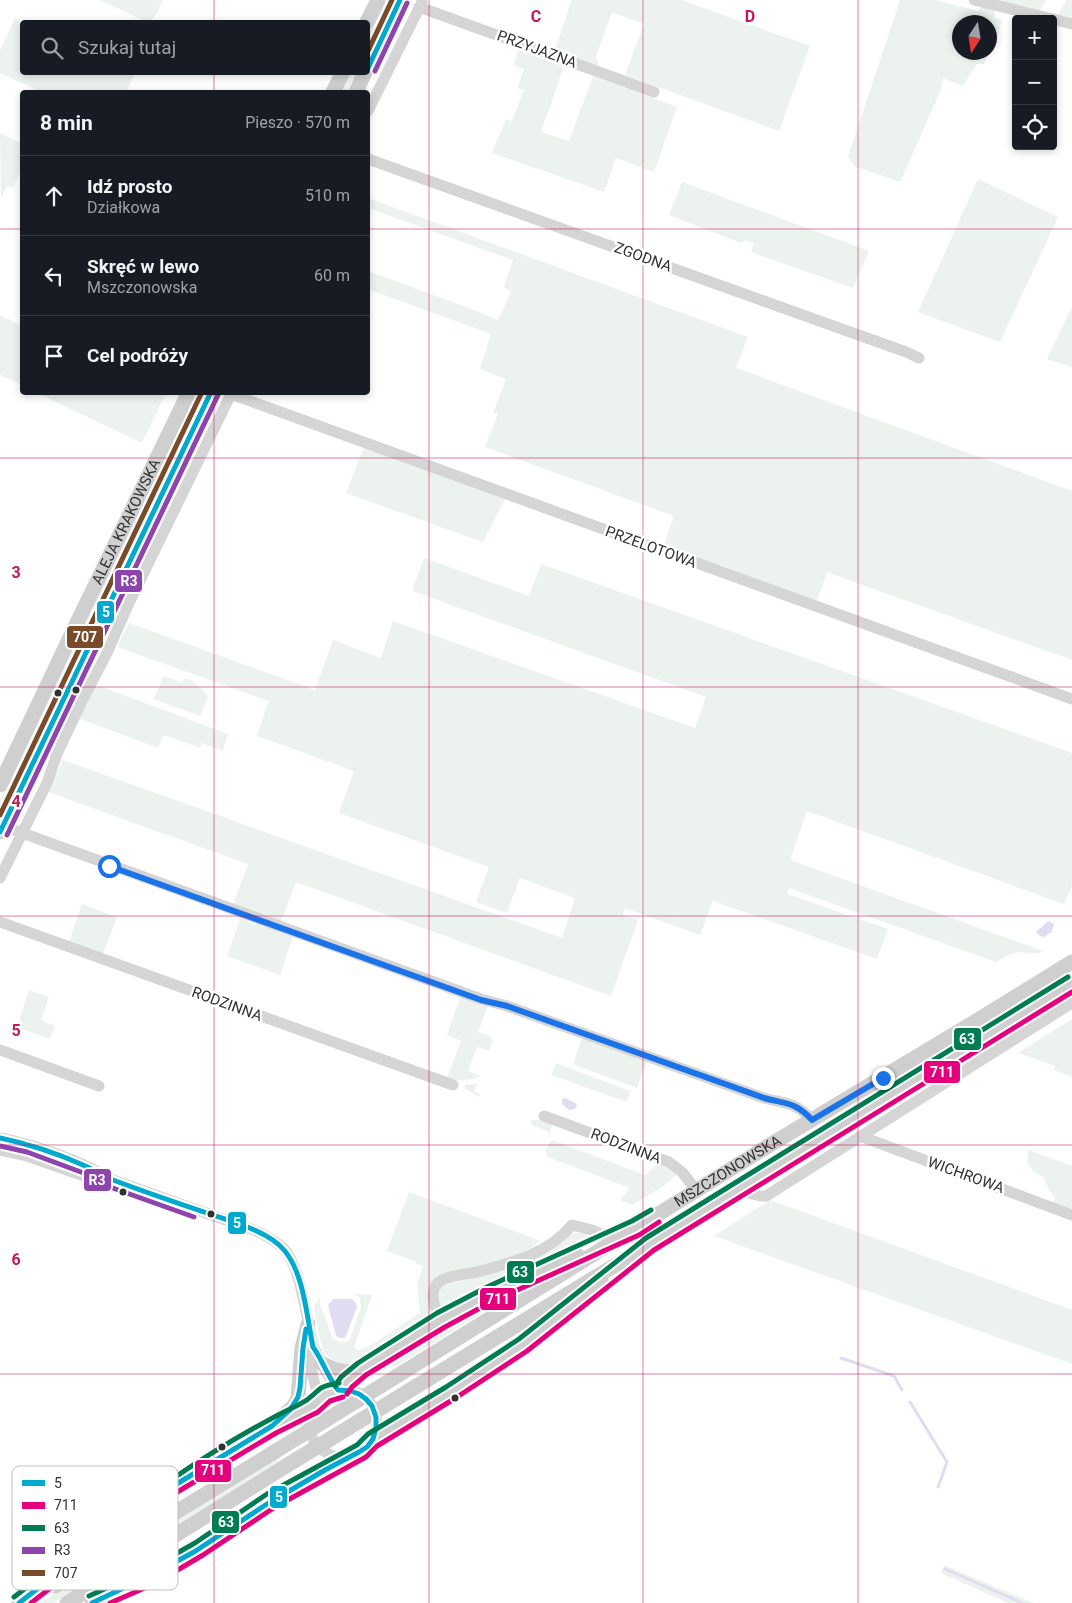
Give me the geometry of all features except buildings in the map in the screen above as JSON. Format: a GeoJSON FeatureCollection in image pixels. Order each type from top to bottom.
{"type":"FeatureCollection","features":[{"type":"Feature","properties":{"kind":"main road"},"geometry":{"type":"LineString","coordinates":[[368,20],[378,0]]}},
{"type":"Feature","properties":{"kind":"main road"},"geometry":{"type":"LineString","coordinates":[[370,64],[400,0]]}},
{"type":"Feature","properties":{"kind":"main road"},"geometry":{"type":"LineString","coordinates":[[334,90],[342,75]]}},
{"type":"Feature","properties":{"kind":"main road"},"geometry":{"type":"LineString","coordinates":[[357,90],[364,75]]}},
{"type":"Feature","properties":{"kind":"main road","name":"ALEJA KRAKOWSKA"},"geometry":{"type":"LineString","coordinates":[[0,785],[187,395]]}},
{"type":"Feature","properties":{"kind":"main road","name":"ALEJA KRAKOWSKA"},"geometry":{"type":"LineString","coordinates":[[1,830],[210,395]]}},
{"type":"Feature","properties":{"kind":"main road","name":"MSZCZONOWSKA"},"geometry":{"type":"LineString","coordinates":[[178,1511],[760,1151],[1072,962]]}},
{"type":"Feature","properties":{"kind":"main road","name":"MSZCZONOWSKA"},"geometry":{"type":"LineString","coordinates":[[178,1534],[1072,983]]}},
{"type":"Feature","properties":{"kind":"main road"},"geometry":{"type":"LineString","coordinates":[[340,1390],[346,1382],[362,1369],[442,1320],[490,1294],[636,1228]]}},
{"type":"Feature","properties":{"kind":"main road"},"geometry":{"type":"LineString","coordinates":[[372,1440],[450,1393],[523,1345],[650,1244]]}},
{"type":"Feature","properties":{"kind":"main road"},"geometry":{"type":"LineString","coordinates":[[272,1426],[294,1406],[298,1398],[302,1348],[308,1324]]}},
{"type":"Feature","properties":{"kind":"main road"},"geometry":{"type":"LineString","coordinates":[[321,1363],[344,1372],[362,1369]]}},
{"type":"Feature","properties":{"kind":"main road"},"geometry":{"type":"LineString","coordinates":[[178,1482],[316,1402]]}},
{"type":"Feature","properties":{"kind":"main road"},"geometry":{"type":"LineString","coordinates":[[178,1561],[207,1544],[271,1501],[349,1457]]}},
{"type":"Feature","properties":{"kind":"main road"},"geometry":{"type":"LineString","coordinates":[[19,1603],[36,1590]]}},
{"type":"Feature","properties":{"kind":"main road","name":"MSZCZONOWSKA"},"geometry":{"type":"LineString","coordinates":[[27,1603],[48,1590]]}},
{"type":"Feature","properties":{"kind":"main road","name":"MSZCZONOWSKA"},"geometry":{"type":"LineString","coordinates":[[67,1603],[88,1590]]}},
{"type":"Feature","properties":{"kind":"main road"},"geometry":{"type":"LineString","coordinates":[[92,1603],[121,1590]]}},
{"type":"Feature","properties":{"kind":"street"},"geometry":{"type":"LineString","coordinates":[[974,0],[1036,15]]}},
{"type":"Feature","properties":{"kind":"street"},"geometry":{"type":"LineString","coordinates":[[370,107],[421,4]]}},
{"type":"Feature","properties":{"kind":"street","name":"PRZYJAZNA"},"geometry":{"type":"LineString","coordinates":[[421,4],[654,92]]}},
{"type":"Feature","properties":{"kind":"street"},"geometry":{"type":"LineString","coordinates":[[1057,20],[1072,24]]}},
{"type":"Feature","properties":{"kind":"street","name":"ZGODNA"},"geometry":{"type":"LineString","coordinates":[[370,159],[919,358]]}},
{"type":"Feature","properties":{"kind":"street"},"geometry":{"type":"LineString","coordinates":[[0,878],[47,783],[57,754],[82,701],[230,395]]}},
{"type":"Feature","properties":{"kind":"street","name":"PRZELOTOWA"},"geometry":{"type":"LineString","coordinates":[[236,395],[1072,700]]}},
{"type":"Feature","properties":{"kind":"street"},"geometry":{"type":"LineString","coordinates":[[1,830],[21,834],[481,1000],[507,1006],[764,1098],[797,1106],[804,1110],[812,1120]]}},
{"type":"Feature","properties":{"kind":"street"},"geometry":{"type":"LineString","coordinates":[[0,849],[12,853]]}},
{"type":"Feature","properties":{"kind":"street","name":"RODZINNA"},"geometry":{"type":"LineString","coordinates":[[0,922],[453,1085]]}},
{"type":"Feature","properties":{"kind":"street"},"geometry":{"type":"LineString","coordinates":[[737,1190],[766,1196],[1072,1003]]}},
{"type":"Feature","properties":{"kind":"street"},"geometry":{"type":"LineString","coordinates":[[0,1050],[99,1086]]}},
{"type":"Feature","properties":{"kind":"street","name":"RODZINNA"},"geometry":{"type":"LineString","coordinates":[[544,1116],[669,1162],[682,1172],[696,1191]]}},
{"type":"Feature","properties":{"kind":"street","name":"WICHROWA"},"geometry":{"type":"LineString","coordinates":[[860,1136],[1072,1214]]}},
{"type":"Feature","properties":{"kind":"street"},"geometry":{"type":"LineString","coordinates":[[0,1138],[29,1145],[92,1168],[110,1179],[251,1229],[280,1245],[289,1255],[300,1286],[313,1347],[321,1363],[340,1390]]}},
{"type":"Feature","properties":{"kind":"street"},"geometry":{"type":"LineString","coordinates":[[0,1150],[27,1156],[87,1176],[110,1179]]}},
{"type":"Feature","properties":{"kind":"street"},"geometry":{"type":"LineString","coordinates":[[442,1320],[435,1309],[433,1293],[434,1288],[441,1280],[528,1257],[559,1238],[572,1225],[592,1230],[612,1239]]}},
{"type":"Feature","properties":{"kind":"street"},"geometry":{"type":"LineString","coordinates":[[313,1347],[311,1367],[316,1402]]}},
{"type":"Feature","properties":{"kind":"street"},"geometry":{"type":"LineString","coordinates":[[340,1390],[351,1391],[361,1395],[372,1406],[377,1420],[376,1431],[372,1440],[362,1451],[349,1457],[327,1454],[315,1443],[309,1427],[310,1416],[316,1402],[326,1394],[340,1390]]}},
{"type":"Feature","properties":{"kind":"shaded area"},"geometry":{"type":"Polygon","coordinates":[[[100,0],[163,0],[152,20],[143,20],[100,0]]]}},
{"type":"Feature","properties":{"kind":"shaded area"},"geometry":{"type":"Polygon","coordinates":[[[385,0],[391,0],[370,45],[370,31],[385,0]]]}},
{"type":"Feature","properties":{"kind":"shaded area"},"geometry":{"type":"Polygon","coordinates":[[[572,0],[681,0],[810,46],[779,131],[625,75],[644,24],[612,12],[596,57],[600,69],[554,52],[572,0]]]}},
{"type":"Feature","properties":{"kind":"shaded area"},"geometry":{"type":"Polygon","coordinates":[[[900,0],[935,0],[978,11],[983,6],[994,9],[995,15],[952,15],[952,60],[986,60],[984,64],[977,64],[963,86],[943,78],[940,92],[900,182],[854,166],[848,156],[900,0]]]}},
{"type":"Feature","properties":{"kind":"shaded area"},"geometry":{"type":"Polygon","coordinates":[[[990,0],[1046,0],[1039,12],[990,0]]]}},
{"type":"Feature","properties":{"kind":"shaded area"},"geometry":{"type":"Polygon","coordinates":[[[1066,0],[1072,0],[1072,19],[1057,16],[1066,0]]]}},
{"type":"Feature","properties":{"kind":"shaded area"},"geometry":{"type":"Polygon","coordinates":[[[15,18],[20,20],[20,75],[134,76],[127,90],[37,90],[0,73],[0,50],[15,18]]]}},
{"type":"Feature","properties":{"kind":"shaded area"},"geometry":{"type":"Polygon","coordinates":[[[997,18],[1003,20],[997,34],[997,18]]]}},
{"type":"Feature","properties":{"kind":"shaded area"},"geometry":{"type":"Polygon","coordinates":[[[518,50],[564,66],[541,132],[569,141],[593,76],[677,107],[654,172],[616,158],[604,192],[492,153],[506,119],[512,121],[524,90],[517,88],[524,69],[514,65],[518,50]]]}},
{"type":"Feature","properties":{"kind":"shaded area"},"geometry":{"type":"Polygon","coordinates":[[[348,75],[355,75],[348,90],[341,90],[348,75]]]}},
{"type":"Feature","properties":{"kind":"shaded area"},"geometry":{"type":"Polygon","coordinates":[[[0,133],[20,143],[20,172],[13,188],[7,186],[1,198],[0,133]]]}},
{"type":"Feature","properties":{"kind":"shaded area"},"geometry":{"type":"Polygon","coordinates":[[[978,179],[1058,217],[1000,342],[918,312],[978,179]]]}},
{"type":"Feature","properties":{"kind":"shaded area"},"geometry":{"type":"Polygon","coordinates":[[[682,182],[869,251],[853,288],[751,252],[754,243],[746,240],[741,243],[669,215],[682,182]]]}},
{"type":"Feature","properties":{"kind":"shaded area"},"geometry":{"type":"Polygon","coordinates":[[[370,199],[748,337],[736,368],[1072,491],[1072,660],[828,571],[816,603],[730,571],[724,566],[716,566],[663,547],[674,516],[485,447],[498,414],[493,413],[506,379],[480,369],[491,334],[370,290],[370,272],[497,320],[511,291],[505,288],[504,285],[513,260],[370,209],[370,199]]]}},
{"type":"Feature","properties":{"kind":"shaded area"},"geometry":{"type":"Polygon","coordinates":[[[1072,307],[1072,367],[1047,359],[1072,307]]]}},
{"type":"Feature","properties":{"kind":"shaded area"},"geometry":{"type":"Polygon","coordinates":[[[0,315],[20,325],[20,384],[0,375],[0,315]]]}},
{"type":"Feature","properties":{"kind":"shaded area"},"geometry":{"type":"Polygon","coordinates":[[[41,395],[165,395],[142,443],[41,395]]]}},
{"type":"Feature","properties":{"kind":"shaded area"},"geometry":{"type":"Polygon","coordinates":[[[194,395],[202,395],[99,609],[92,606],[194,395]]]}},
{"type":"Feature","properties":{"kind":"shaded area"},"geometry":{"type":"Polygon","coordinates":[[[364,447],[505,499],[483,542],[346,493],[364,447]]]}},
{"type":"Feature","properties":{"kind":"shaded area"},"geometry":{"type":"Polygon","coordinates":[[[424,558],[529,596],[541,564],[1072,753],[1072,885],[1064,904],[807,811],[790,860],[1043,951],[1034,954],[1019,952],[996,962],[789,888],[787,894],[888,929],[877,959],[713,901],[700,935],[625,908],[623,915],[638,920],[611,996],[296,882],[280,924],[232,908],[248,864],[48,792],[63,760],[562,938],[575,898],[520,878],[507,913],[476,902],[489,867],[339,813],[354,771],[257,736],[269,701],[117,647],[129,623],[315,690],[333,640],[381,658],[393,621],[695,728],[706,697],[412,591],[424,558]]]}},
{"type":"Feature","properties":{"kind":"shaded area"},"geometry":{"type":"Polygon","coordinates":[[[89,612],[96,616],[0,814],[0,800],[89,612]]]}},
{"type":"Feature","properties":{"kind":"shaded area"},"geometry":{"type":"Polygon","coordinates":[[[163,677],[182,683],[185,678],[193,681],[208,696],[200,716],[154,699],[163,677]]]}},
{"type":"Feature","properties":{"kind":"shaded area"},"geometry":{"type":"Polygon","coordinates":[[[94,687],[102,687],[228,734],[223,751],[202,743],[200,748],[164,735],[158,748],[78,718],[94,687]]]}},
{"type":"Feature","properties":{"kind":"shaded area"},"geometry":{"type":"Polygon","coordinates":[[[82,904],[117,917],[103,954],[68,944],[82,904]]]}},
{"type":"Feature","properties":{"kind":"shaded area"},"geometry":{"type":"Polygon","coordinates":[[[241,916],[245,917],[247,922],[255,925],[257,922],[293,936],[280,975],[227,956],[241,916]]]}},
{"type":"Feature","properties":{"kind":"shaded area"},"geometry":{"type":"Polygon","coordinates":[[[1048,921],[1054,924],[1052,932],[1044,937],[1040,936],[1036,932],[1048,921]]]}},
{"type":"Feature","properties":{"kind":"shaded area"},"geometry":{"type":"Polygon","coordinates":[[[29,990],[49,997],[41,1020],[55,1026],[50,1039],[17,1027],[29,990]]]}},
{"type":"Feature","properties":{"kind":"shaded area"},"geometry":{"type":"Polygon","coordinates":[[[461,995],[488,1005],[478,1032],[491,1036],[492,1042],[489,1051],[477,1047],[468,1071],[480,1076],[479,1078],[455,1081],[447,1078],[461,1041],[447,1035],[461,995]]]}},
{"type":"Feature","properties":{"kind":"shaded area"},"geometry":{"type":"Polygon","coordinates":[[[1072,1019],[1072,1077],[1054,1070],[1055,1066],[1018,1053],[1072,1019]]]}},
{"type":"Feature","properties":{"kind":"shaded area"},"geometry":{"type":"Polygon","coordinates":[[[582,1038],[647,1061],[637,1088],[573,1064],[582,1038]]]}},
{"type":"Feature","properties":{"kind":"shaded area"},"geometry":{"type":"Polygon","coordinates":[[[556,1063],[630,1091],[627,1102],[551,1075],[556,1063]]]}},
{"type":"Feature","properties":{"kind":"shaded area"},"geometry":{"type":"Polygon","coordinates":[[[477,1084],[474,1091],[480,1094],[479,1097],[464,1088],[465,1085],[477,1084]]]}},
{"type":"Feature","properties":{"kind":"shaded area"},"geometry":{"type":"Polygon","coordinates":[[[565,1098],[577,1104],[575,1109],[569,1110],[562,1104],[562,1099],[565,1098]]]}},
{"type":"Feature","properties":{"kind":"shaded area"},"geometry":{"type":"Polygon","coordinates":[[[531,1120],[541,1120],[553,1124],[549,1134],[546,1130],[533,1126],[531,1120]]]}},
{"type":"Feature","properties":{"kind":"shaded area"},"geometry":{"type":"Polygon","coordinates":[[[552,1140],[645,1175],[659,1163],[666,1165],[677,1175],[664,1186],[632,1205],[620,1200],[630,1188],[548,1157],[545,1152],[552,1140]]]}},
{"type":"Feature","properties":{"kind":"shaded area"},"geometry":{"type":"Polygon","coordinates":[[[1029,1150],[1072,1166],[1072,1211],[1054,1204],[1055,1198],[1044,1178],[1033,1171],[1027,1162],[1029,1150]]]}},
{"type":"Feature","properties":{"kind":"shaded area"},"geometry":{"type":"Polygon","coordinates":[[[409,1192],[541,1241],[526,1252],[431,1283],[427,1292],[431,1318],[372,1358],[347,1364],[338,1363],[328,1356],[320,1341],[314,1308],[320,1298],[320,1304],[333,1339],[344,1343],[350,1339],[361,1308],[359,1297],[352,1294],[372,1295],[354,1347],[358,1351],[373,1344],[420,1313],[417,1285],[423,1266],[387,1251],[409,1192]]]}},
{"type":"Feature","properties":{"kind":"shaded area"},"geometry":{"type":"Polygon","coordinates":[[[770,1200],[1072,1310],[1072,1364],[714,1236],[770,1200]]]}},
{"type":"Feature","properties":{"kind":"shaded area"},"geometry":{"type":"Polygon","coordinates":[[[585,1232],[592,1239],[590,1241],[498,1282],[450,1308],[442,1306],[438,1301],[438,1293],[442,1286],[488,1274],[527,1260],[558,1246],[570,1234],[585,1232]]]}},
{"type":"Feature","properties":{"kind":"shaded area"},"geometry":{"type":"Polygon","coordinates":[[[524,1287],[395,1367],[392,1365],[412,1351],[409,1347],[489,1298],[524,1287]]]}},
{"type":"Feature","properties":{"kind":"shaded area"},"geometry":{"type":"Polygon","coordinates":[[[333,1299],[352,1299],[356,1303],[357,1307],[345,1338],[336,1336],[328,1305],[333,1299]]]}},
{"type":"Feature","properties":{"kind":"shaded area"},"geometry":{"type":"Polygon","coordinates":[[[277,1459],[280,1463],[178,1526],[178,1519],[277,1459]]]}},
{"type":"Feature","properties":{"kind":"shaded area"},"geometry":{"type":"Polygon","coordinates":[[[944,1565],[1034,1603],[1008,1603],[941,1573],[944,1565]]]}},
{"type":"Feature","properties":{"kind":"shaded area"},"geometry":{"type":"Polygon","coordinates":[[[61,1590],[74,1590],[53,1603],[40,1603],[61,1590]]]}},
{"type":"Feature","properties":{"kind":"waterway"},"geometry":{"type":"LineString","coordinates":[[841,1358],[894,1376],[902,1390]]}},
{"type":"Feature","properties":{"kind":"waterway"},"geometry":{"type":"LineString","coordinates":[[910,1402],[947,1462],[938,1487]]}},
{"type":"Feature","properties":{"kind":"waterway"},"geometry":{"type":"LineString","coordinates":[[945,1569],[1022,1603]]}},
{"type":"Feature","properties":{"kind":"transit line","name":"707"},"geometry":{"type":"LineString","coordinates":[[370,47],[392,0]]}},
{"type":"Feature","properties":{"kind":"transit line","name":"5"},"geometry":{"type":"LineString","coordinates":[[370,64],[400,0]]}},
{"type":"Feature","properties":{"kind":"transit line","name":"R3"},"geometry":{"type":"LineString","coordinates":[[375,71],[407,3]]}},
{"type":"Feature","properties":{"kind":"transit line","name":"707"},"geometry":{"type":"LineString","coordinates":[[0,815],[201,395]]}},
{"type":"Feature","properties":{"kind":"transit line","name":"5"},"geometry":{"type":"LineString","coordinates":[[0,832],[210,395]]}},
{"type":"Feature","properties":{"kind":"transit line","name":"R3"},"geometry":{"type":"LineString","coordinates":[[7,835],[218,395]]}},
{"type":"Feature","properties":{"kind":"transit line","name":"63"},"geometry":{"type":"LineString","coordinates":[[178,1553],[267,1494],[357,1445],[368,1434],[446,1387],[519,1339],[646,1238],[1068,977]]}},
{"type":"Feature","properties":{"kind":"transit line","name":"711"},"geometry":{"type":"LineString","coordinates":[[178,1570],[275,1507],[366,1457],[377,1446],[527,1351],[654,1250],[1072,992]]}},
{"type":"Feature","properties":{"kind":"transit line","name":"5"},"geometry":{"type":"LineString","coordinates":[[0,1138],[32,1146],[63,1157],[113,1180],[229,1220],[269,1237],[284,1250],[296,1271],[304,1296],[313,1347],[331,1379],[338,1390],[359,1394],[372,1406],[376,1417],[376,1428],[373,1439],[367,1447],[267,1504],[178,1561]]}},
{"type":"Feature","properties":{"kind":"transit line","name":"R3"},"geometry":{"type":"LineString","coordinates":[[0,1146],[27,1152],[89,1175],[107,1186],[194,1217]]}},
{"type":"Feature","properties":{"kind":"transit line","name":"63"},"geometry":{"type":"LineString","coordinates":[[335,1386],[341,1377],[358,1363],[437,1313],[487,1287],[632,1221],[651,1210]]}},
{"type":"Feature","properties":{"kind":"transit line","name":"711"},"geometry":{"type":"LineString","coordinates":[[347,1394],[366,1375],[445,1327],[493,1301],[639,1235],[659,1222]]}},
{"type":"Feature","properties":{"kind":"transit line","name":"5"},"geometry":{"type":"LineString","coordinates":[[178,1483],[272,1426],[290,1410],[298,1397],[300,1388],[306,1329]]}},
{"type":"Feature","properties":{"kind":"transit line","name":"63"},"geometry":{"type":"LineString","coordinates":[[178,1476],[224,1445],[304,1402],[321,1388],[339,1383]]}},
{"type":"Feature","properties":{"kind":"transit line","name":"711"},"geometry":{"type":"LineString","coordinates":[[178,1492],[276,1433],[318,1412],[330,1401],[343,1397]]}},
{"type":"Feature","properties":{"kind":"transit line","name":"63"},"geometry":{"type":"LineString","coordinates":[[14,1597],[23,1590]]}},
{"type":"Feature","properties":{"kind":"transit line","name":"5"},"geometry":{"type":"LineString","coordinates":[[19,1603],[36,1590]]}},
{"type":"Feature","properties":{"kind":"transit line","name":"711"},"geometry":{"type":"LineString","coordinates":[[31,1603],[48,1590]]}},
{"type":"Feature","properties":{"kind":"transit line","name":"63"},"geometry":{"type":"LineString","coordinates":[[89,1596],[102,1590]]}},
{"type":"Feature","properties":{"kind":"transit line","name":"5"},"geometry":{"type":"LineString","coordinates":[[92,1603],[119,1590]]}},
{"type":"Feature","properties":{"kind":"transit line","name":"711"},"geometry":{"type":"LineString","coordinates":[[110,1603],[140,1590]]}},
{"type":"Feature","properties":{"kind":"route"},"geometry":{"type":"LineString","coordinates":[[109,866],[481,1000],[507,1006],[664,1064],[764,1098],[797,1106],[804,1110],[812,1120],[883,1078]]}}]}
